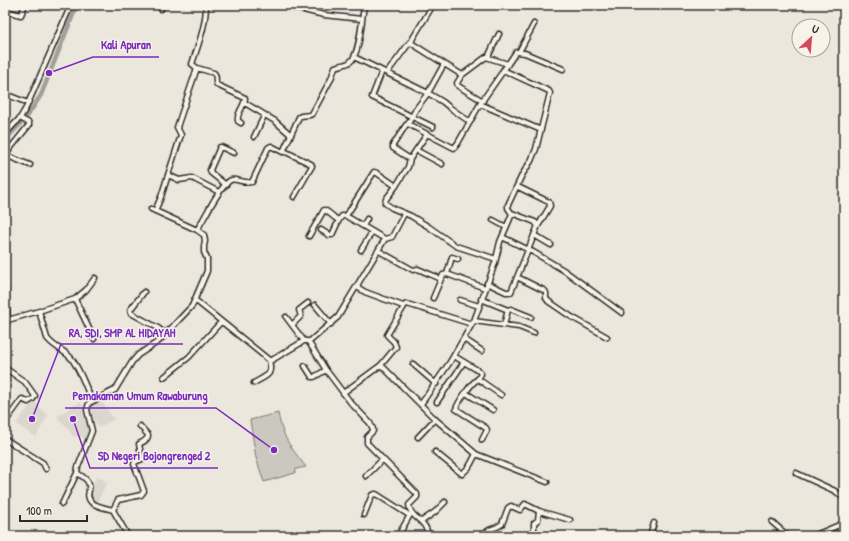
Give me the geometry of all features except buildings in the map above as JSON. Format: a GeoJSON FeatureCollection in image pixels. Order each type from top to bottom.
{"type":"FeatureCollection","features":[{"type":"Feature","properties":{"kind":"main road"},"geometry":{"type":"LineString","coordinates":[[836,536],[844,533]]}},
{"type":"Feature","properties":{"kind":"street"},"geometry":{"type":"LineString","coordinates":[[5,11],[20,15],[25,5]]}},
{"type":"Feature","properties":{"kind":"street"},"geometry":{"type":"LineString","coordinates":[[5,134],[23,120],[28,104],[71,5]]}},
{"type":"Feature","properties":{"kind":"street"},"geometry":{"type":"LineString","coordinates":[[206,5],[203,30],[192,64],[197,68],[214,73],[217,85],[244,98],[244,103],[237,117],[238,121],[241,123]]}},
{"type":"Feature","properties":{"kind":"street"},"geometry":{"type":"LineString","coordinates":[[283,5],[324,15],[362,19]]}},
{"type":"Feature","properties":{"kind":"street"},"geometry":{"type":"LineString","coordinates":[[284,151],[298,117],[310,116],[312,114],[331,79],[335,66],[349,63],[354,57],[358,47],[364,5]]}},
{"type":"Feature","properties":{"kind":"street"},"geometry":{"type":"LineString","coordinates":[[387,73],[410,42],[433,5]]}},
{"type":"Feature","properties":{"kind":"street"},"geometry":{"type":"LineString","coordinates":[[408,124],[454,148],[482,102],[516,52],[518,52],[534,24]]}},
{"type":"Feature","properties":{"kind":"street"},"geometry":{"type":"LineString","coordinates":[[488,57],[498,34]]}},
{"type":"Feature","properties":{"kind":"street"},"geometry":{"type":"LineString","coordinates":[[410,42],[462,75]]}},
{"type":"Feature","properties":{"kind":"street"},"geometry":{"type":"LineString","coordinates":[[518,52],[525,53],[563,69]]}},
{"type":"Feature","properties":{"kind":"street"},"geometry":{"type":"LineString","coordinates":[[354,57],[428,93],[470,122]]}},
{"type":"Feature","properties":{"kind":"street"},"geometry":{"type":"LineString","coordinates":[[508,64],[484,57],[462,75],[457,83],[458,86],[482,102],[541,130]]}},
{"type":"Feature","properties":{"kind":"street"},"geometry":{"type":"LineString","coordinates":[[410,159],[393,148],[393,145],[428,93],[444,64]]}},
{"type":"Feature","properties":{"kind":"street"},"geometry":{"type":"LineString","coordinates":[[62,504],[77,473],[92,431],[87,410],[88,403],[114,390],[138,355],[159,341],[192,306],[207,271],[207,259],[204,252],[204,236],[197,230],[153,210],[161,197],[181,135],[177,128],[197,68]]}},
{"type":"Feature","properties":{"kind":"street"},"geometry":{"type":"LineString","coordinates":[[504,70],[550,92],[536,149],[508,206],[512,213],[535,222],[538,226]]}},
{"type":"Feature","properties":{"kind":"street"},"geometry":{"type":"LineString","coordinates":[[382,71],[372,97],[433,127]]}},
{"type":"Feature","properties":{"kind":"street"},"geometry":{"type":"LineString","coordinates":[[5,94],[28,104]]}},
{"type":"Feature","properties":{"kind":"street"},"geometry":{"type":"LineString","coordinates":[[244,103],[291,135]]}},
{"type":"Feature","properties":{"kind":"street"},"geometry":{"type":"LineString","coordinates":[[254,137],[264,116]]}},
{"type":"Feature","properties":{"kind":"street"},"geometry":{"type":"LineString","coordinates":[[23,120],[29,125],[5,155],[30,164]]}},
{"type":"Feature","properties":{"kind":"street"},"geometry":{"type":"LineString","coordinates":[[427,134],[410,159],[408,167],[386,199],[385,203],[392,208],[411,216],[456,246],[496,258]]}},
{"type":"Feature","properties":{"kind":"street"},"geometry":{"type":"LineString","coordinates":[[226,185],[211,173],[210,170],[220,147],[234,153]]}},
{"type":"Feature","properties":{"kind":"street"},"geometry":{"type":"LineString","coordinates":[[197,230],[219,192],[231,180],[252,182],[269,147],[282,152],[284,151],[311,164],[312,166],[294,196]]}},
{"type":"Feature","properties":{"kind":"street"},"geometry":{"type":"LineString","coordinates":[[416,150],[442,164]]}},
{"type":"Feature","properties":{"kind":"street"},"geometry":{"type":"LineString","coordinates":[[321,230],[329,235],[332,235],[342,216],[346,216],[374,172],[377,172],[396,186]]}},
{"type":"Feature","properties":{"kind":"street"},"geometry":{"type":"LineString","coordinates":[[168,175],[179,180],[192,178],[219,192]]}},
{"type":"Feature","properties":{"kind":"street"},"geometry":{"type":"LineString","coordinates":[[487,283],[509,293],[513,290],[534,235],[550,206],[549,202],[518,187]]}},
{"type":"Feature","properties":{"kind":"street"},"geometry":{"type":"LineString","coordinates":[[309,236],[324,210],[334,218],[340,220]]}},
{"type":"Feature","properties":{"kind":"street"},"geometry":{"type":"LineString","coordinates":[[421,404],[454,356],[473,323],[502,237],[512,213]]}},
{"type":"Feature","properties":{"kind":"street"},"geometry":{"type":"LineString","coordinates":[[346,216],[385,239],[392,237],[404,214]]}},
{"type":"Feature","properties":{"kind":"street"},"geometry":{"type":"LineString","coordinates":[[363,226],[367,218]]}},
{"type":"Feature","properties":{"kind":"street"},"geometry":{"type":"LineString","coordinates":[[493,220],[506,227]]}},
{"type":"Feature","properties":{"kind":"street"},"geometry":{"type":"LineString","coordinates":[[362,250],[372,232]]}},
{"type":"Feature","properties":{"kind":"street"},"geometry":{"type":"LineString","coordinates":[[534,235],[551,245]]}},
{"type":"Feature","properties":{"kind":"street"},"geometry":{"type":"LineString","coordinates":[[502,237],[528,249],[565,271],[622,313]]}},
{"type":"Feature","properties":{"kind":"street"},"geometry":{"type":"LineString","coordinates":[[309,342],[331,324],[341,313],[385,239]]}},
{"type":"Feature","properties":{"kind":"street"},"geometry":{"type":"LineString","coordinates":[[379,251],[413,270],[418,269],[441,279]]}},
{"type":"Feature","properties":{"kind":"street"},"geometry":{"type":"LineString","coordinates":[[433,298],[443,275],[447,274],[452,257],[458,259]]}},
{"type":"Feature","properties":{"kind":"street"},"geometry":{"type":"LineString","coordinates":[[447,274],[485,288]]}},
{"type":"Feature","properties":{"kind":"street"},"geometry":{"type":"LineString","coordinates":[[517,277],[545,292],[548,301],[607,338]]}},
{"type":"Feature","properties":{"kind":"street"},"geometry":{"type":"LineString","coordinates":[[8,320],[75,299],[82,294],[95,278]]}},
{"type":"Feature","properties":{"kind":"street"},"geometry":{"type":"LineString","coordinates":[[5,287],[8,320],[5,327]]}},
{"type":"Feature","properties":{"kind":"street"},"geometry":{"type":"LineString","coordinates":[[357,287],[365,292],[403,306],[407,304],[473,323],[519,327],[534,333]]}},
{"type":"Feature","properties":{"kind":"street"},"geometry":{"type":"LineString","coordinates":[[144,292],[130,310],[131,313],[166,334]]}},
{"type":"Feature","properties":{"kind":"street"},"geometry":{"type":"LineString","coordinates":[[75,299],[94,339]]}},
{"type":"Feature","properties":{"kind":"street"},"geometry":{"type":"LineString","coordinates":[[481,299],[508,310],[511,309],[531,317]]}},
{"type":"Feature","properties":{"kind":"street"},"geometry":{"type":"LineString","coordinates":[[195,300],[269,360],[271,369],[270,372],[254,383]]}},
{"type":"Feature","properties":{"kind":"street"},"geometry":{"type":"LineString","coordinates":[[460,300],[479,306]]}},
{"type":"Feature","properties":{"kind":"street"},"geometry":{"type":"LineString","coordinates":[[292,325],[301,316],[299,310],[308,303]]}},
{"type":"Feature","properties":{"kind":"street"},"geometry":{"type":"LineString","coordinates":[[315,305],[331,324]]}},
{"type":"Feature","properties":{"kind":"street"},"geometry":{"type":"LineString","coordinates":[[343,393],[381,365],[396,347],[394,342],[387,335],[403,306]]}},
{"type":"Feature","properties":{"kind":"street"},"geometry":{"type":"LineString","coordinates":[[504,325],[508,310]]}},
{"type":"Feature","properties":{"kind":"street"},"geometry":{"type":"LineString","coordinates":[[39,311],[47,338],[72,358],[92,401]]}},
{"type":"Feature","properties":{"kind":"street"},"geometry":{"type":"LineString","coordinates":[[286,317],[304,341],[306,340],[309,342],[326,370],[343,393],[372,426],[373,431],[367,437],[366,443],[417,494],[409,505],[411,515],[398,536]]}},
{"type":"Feature","properties":{"kind":"street"},"geometry":{"type":"LineString","coordinates":[[164,377],[189,357],[221,322]]}},
{"type":"Feature","properties":{"kind":"street"},"geometry":{"type":"LineString","coordinates":[[464,339],[482,351]]}},
{"type":"Feature","properties":{"kind":"street"},"geometry":{"type":"LineString","coordinates":[[269,360],[272,360],[304,341]]}},
{"type":"Feature","properties":{"kind":"street"},"geometry":{"type":"LineString","coordinates":[[454,356],[479,371],[481,374],[456,409],[486,428],[487,430],[482,440]]}},
{"type":"Feature","properties":{"kind":"street"},"geometry":{"type":"LineString","coordinates":[[437,402],[464,362]]}},
{"type":"Feature","properties":{"kind":"street"},"geometry":{"type":"LineString","coordinates":[[413,364],[436,384]]}},
{"type":"Feature","properties":{"kind":"street"},"geometry":{"type":"LineString","coordinates":[[381,365],[435,419],[476,454],[547,482]]}},
{"type":"Feature","properties":{"kind":"street"},"geometry":{"type":"LineString","coordinates":[[305,366],[312,377],[326,370]]}},
{"type":"Feature","properties":{"kind":"street"},"geometry":{"type":"LineString","coordinates":[[5,368],[25,382],[35,396],[28,402],[22,399],[5,422]]}},
{"type":"Feature","properties":{"kind":"street"},"geometry":{"type":"LineString","coordinates":[[478,379],[501,395]]}},
{"type":"Feature","properties":{"kind":"street"},"geometry":{"type":"LineString","coordinates":[[466,393],[493,410]]}},
{"type":"Feature","properties":{"kind":"street"},"geometry":{"type":"LineString","coordinates":[[418,436],[435,419]]}},
{"type":"Feature","properties":{"kind":"street"},"geometry":{"type":"LineString","coordinates":[[113,510],[118,500],[141,495],[144,491],[134,464],[142,458],[139,444],[147,440],[148,437],[140,426]]}},
{"type":"Feature","properties":{"kind":"street"},"geometry":{"type":"LineString","coordinates":[[5,439],[43,463],[46,469]]}},
{"type":"Feature","properties":{"kind":"street"},"geometry":{"type":"LineString","coordinates":[[435,452],[462,474],[469,467],[476,454]]}},
{"type":"Feature","properties":{"kind":"street"},"geometry":{"type":"LineString","coordinates":[[366,476],[382,460]]}},
{"type":"Feature","properties":{"kind":"street"},"geometry":{"type":"LineString","coordinates":[[77,473],[88,481],[90,486],[88,497],[91,501],[97,506],[113,510],[128,536]]}},
{"type":"Feature","properties":{"kind":"street"},"geometry":{"type":"LineString","coordinates":[[796,473],[835,491],[844,498]]}},
{"type":"Feature","properties":{"kind":"street"},"geometry":{"type":"LineString","coordinates":[[364,515],[372,495],[376,494],[422,521],[428,530],[428,536]]}},
{"type":"Feature","properties":{"kind":"street"},"geometry":{"type":"LineString","coordinates":[[422,521],[435,512],[445,502]]}},
{"type":"Feature","properties":{"kind":"street"},"geometry":{"type":"LineString","coordinates":[[481,536],[489,530],[502,524],[509,507],[520,510],[525,504],[539,512],[570,520]]}},
{"type":"Feature","properties":{"kind":"street"},"geometry":{"type":"LineString","coordinates":[[534,536],[535,523],[538,520],[539,512]]}},
{"type":"Feature","properties":{"kind":"street"},"geometry":{"type":"LineString","coordinates":[[772,522],[788,536]]}},
{"type":"Feature","properties":{"kind":"street"},"geometry":{"type":"LineString","coordinates":[[813,536],[844,523]]}},
{"type":"Feature","properties":{"kind":"street"},"geometry":{"type":"LineString","coordinates":[[650,536],[654,524]]}},
{"type":"Feature","properties":{"kind":"shaded area"},"geometry":{"type":"Polygon","coordinates":[[[99,398],[114,419],[99,428],[88,411],[88,405],[99,398]]]}},
{"type":"Feature","properties":{"kind":"shaded area"},"geometry":{"type":"Polygon","coordinates":[[[33,401],[48,415],[36,437],[16,424],[33,401]]]}},
{"type":"Feature","properties":{"kind":"shaded area"},"geometry":{"type":"Polygon","coordinates":[[[80,402],[85,410],[90,428],[89,438],[73,436],[57,416],[80,402]]]}},
{"type":"Feature","properties":{"kind":"shaded area"},"geometry":{"type":"Polygon","coordinates":[[[278,413],[282,429],[288,442],[306,467],[296,469],[295,473],[264,482],[256,458],[250,420],[278,413]]]}},
{"type":"Feature","properties":{"kind":"shaded area"},"geometry":{"type":"Polygon","coordinates":[[[97,476],[107,482],[97,503],[92,501],[90,498],[91,487],[97,476]]]}},
{"type":"Feature","properties":{"kind":"waterway"},"geometry":{"type":"LineString","coordinates":[[5,140],[26,118],[41,95],[77,5]]}},
{"type":"Feature","properties":{"kind":"waterway"},"geometry":{"type":"LineString","coordinates":[[824,536],[844,528]]}},
{"type":"Feature","properties":{"kind":"place","name":"Kali Apuran"},"geometry":{"type":"Point","coordinates":[49,73]}},
{"type":"Feature","properties":{"kind":"place","name":"RA, SDI, SMP AL HIDAYAH"},"geometry":{"type":"Point","coordinates":[32,419]}},
{"type":"Feature","properties":{"kind":"place","name":"SD Negeri Bojongrenged 2"},"geometry":{"type":"Point","coordinates":[73,419]}},
{"type":"Feature","properties":{"kind":"place","name":"Pemakaman Umum Rawaburung"},"geometry":{"type":"Point","coordinates":[274,450]}}]}
